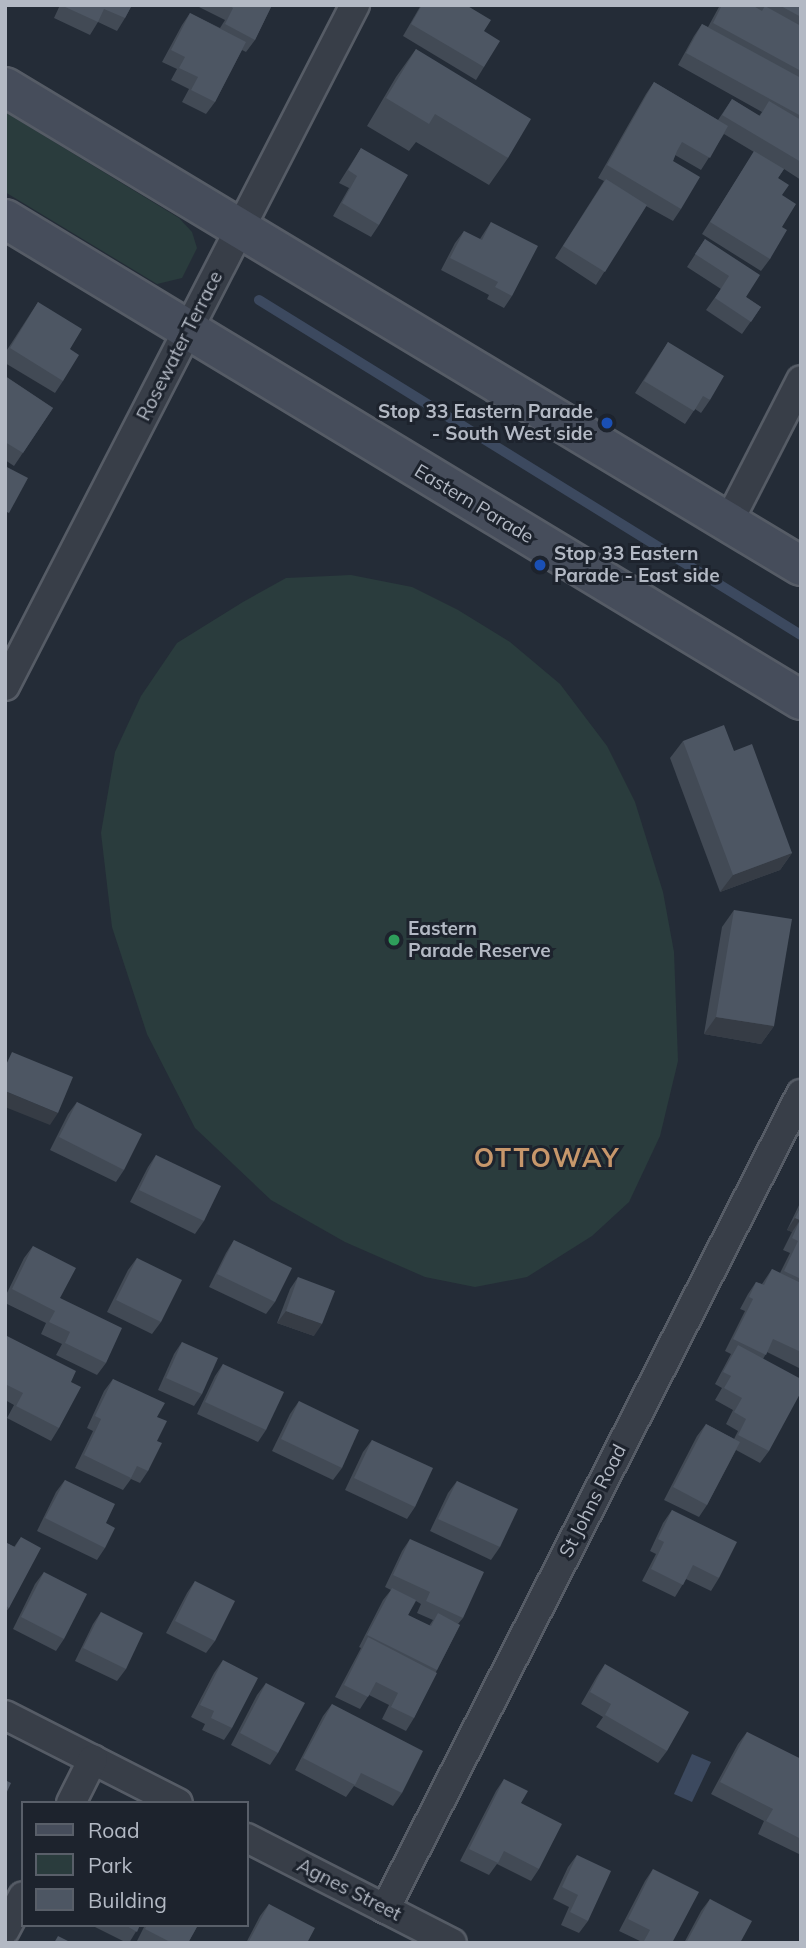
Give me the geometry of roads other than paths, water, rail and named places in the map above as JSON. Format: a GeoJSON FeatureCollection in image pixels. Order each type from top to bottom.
{"type":"FeatureCollection","features":[{"type":"Feature","properties":{"kind":"main road"},"geometry":{"type":"LineString","coordinates":[[5,87],[801,566]]}},
{"type":"Feature","properties":{"kind":"main road","name":"Eastern Parade"},"geometry":{"type":"LineString","coordinates":[[5,219],[801,700]]}},
{"type":"Feature","properties":{"kind":"street","name":"Rosewater Terrace"},"geometry":{"type":"LineString","coordinates":[[5,687],[355,5]]}},
{"type":"Feature","properties":{"kind":"street"},"geometry":{"type":"LineString","coordinates":[[729,521],[801,380]]}},
{"type":"Feature","properties":{"kind":"street","name":"St Johns Road"},"geometry":{"type":"LineString","coordinates":[[385,1909],[801,1094]]}},
{"type":"Feature","properties":{"kind":"street"},"geometry":{"type":"LineString","coordinates":[[5,1715],[174,1801]]}},
{"type":"Feature","properties":{"kind":"street"},"geometry":{"type":"LineString","coordinates":[[72,1801],[93,1759]]}},
{"type":"Feature","properties":{"kind":"street","name":"Agnes Street"},"geometry":{"type":"LineString","coordinates":[[248,1839],[452,1943]]}},
{"type":"Feature","properties":{"kind":"street"},"geometry":{"type":"LineString","coordinates":[[5,1930],[21,1900]]}},
{"type":"Feature","properties":{"kind":"water"},"geometry":{"type":"Polygon","coordinates":[[[692,1754],[711,1762],[692,1802],[674,1794],[692,1754]]]}},
{"type":"Feature","properties":{"kind":"waterway"},"geometry":{"type":"LineString","coordinates":[[259,300],[801,635]]}},
{"type":"Feature","properties":{"kind":"place","name":"Stop 33 Eastern Parade - South West side"},"geometry":{"type":"Point","coordinates":[607,423]}},
{"type":"Feature","properties":{"kind":"place","name":"Stop 33 Eastern Parade - East side"},"geometry":{"type":"Point","coordinates":[540,565]}},
{"type":"Feature","properties":{"kind":"place","name":"Eastern Parade Reserve"},"geometry":{"type":"Point","coordinates":[394,940]}},
{"type":"Feature","properties":{"kind":"district","name":"OTTOWAY"},"geometry":{"type":"Point","coordinates":[547,1158]}}]}
